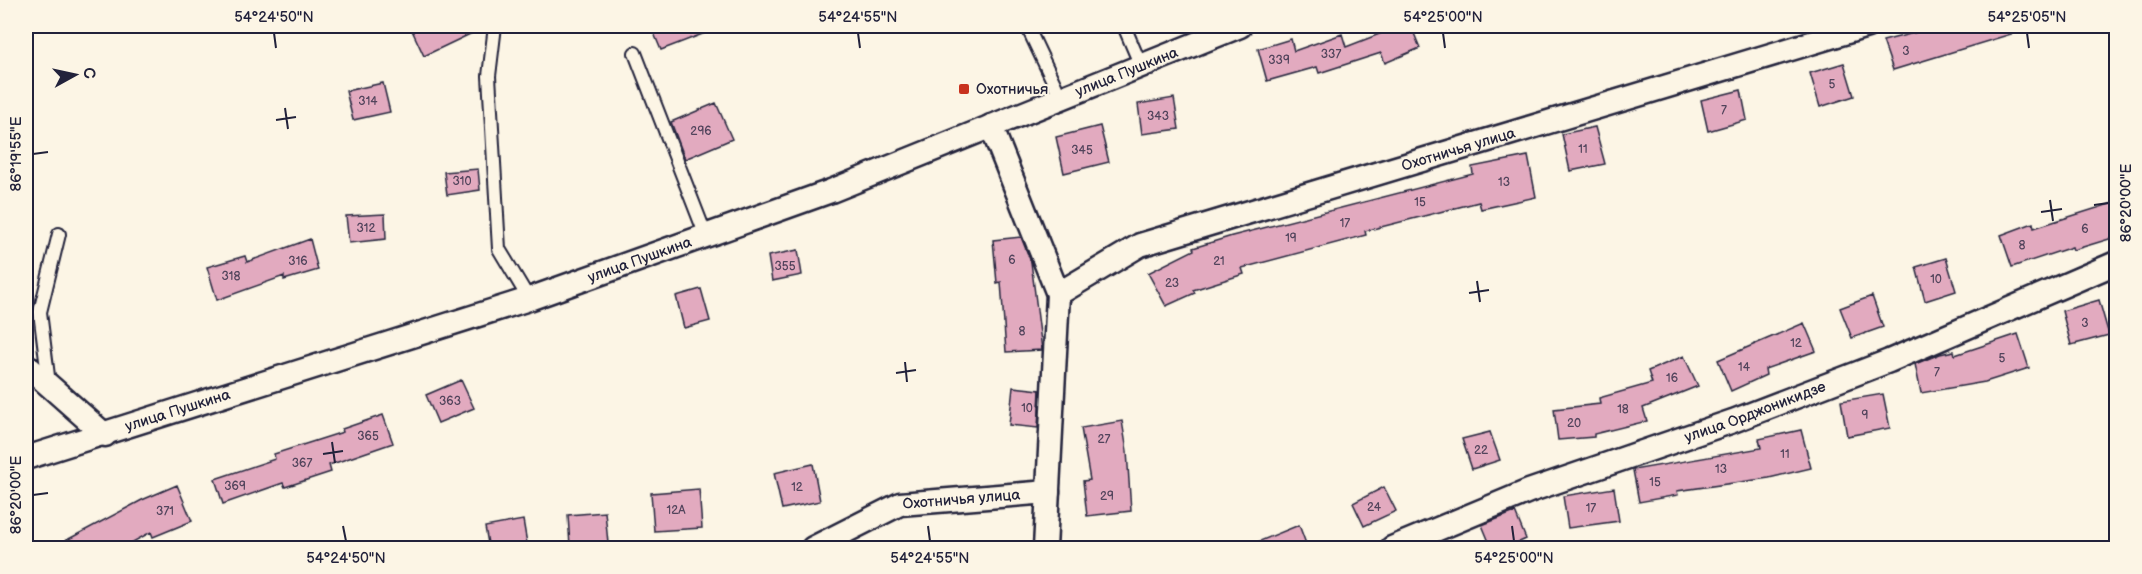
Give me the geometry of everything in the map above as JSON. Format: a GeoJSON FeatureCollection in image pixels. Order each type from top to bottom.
{"type":"FeatureCollection","features":[{"type":"Feature","properties":{"kind":"street","name":"улица Пушкина"},"geometry":{"type":"LineString","coordinates":[[26,458],[105,435],[529,299],[831,191],[1240,26]]}},
{"type":"Feature","properties":{"kind":"street","name":"Охотничья улица"},"geometry":{"type":"LineString","coordinates":[[1058,294],[1140,245],[1867,26]]}},
{"type":"Feature","properties":{"kind":"street"},"geometry":{"type":"LineString","coordinates":[[991,126],[1058,294],[1045,549]]}},
{"type":"Feature","properties":{"kind":"street","name":"улица Орджоникидзе"},"geometry":{"type":"LineString","coordinates":[[1392,549],[1528,491],[1733,421],[1889,361],[2116,263]]}},
{"type":"Feature","properties":{"kind":"street"},"geometry":{"type":"LineString","coordinates":[[26,365],[105,435]]}},
{"type":"Feature","properties":{"kind":"street","name":"Охотничья улица"},"geometry":{"type":"LineString","coordinates":[[813,549],[900,504],[1048,492]]}},
{"type":"Feature","properties":{"kind":"lane"},"geometry":{"type":"LineString","coordinates":[[495,26],[489,76],[499,249],[529,299]]}},
{"type":"Feature","properties":{"kind":"lane"},"geometry":{"type":"LineString","coordinates":[[1027,26],[1061,98]]}},
{"type":"Feature","properties":{"kind":"lane"},"geometry":{"type":"LineString","coordinates":[[1124,26],[1141,66]]}},
{"type":"Feature","properties":{"kind":"lane"},"geometry":{"type":"LineString","coordinates":[[635,53],[706,236]]}},
{"type":"Feature","properties":{"kind":"lane"},"geometry":{"type":"LineString","coordinates":[[49,386],[40,312],[59,234]]}},
{"type":"Feature","properties":{"kind":"building"},"geometry":{"type":"Polygon","coordinates":[[[410,26],[487,26],[424,56],[410,26]]]}},
{"type":"Feature","properties":{"kind":"building"},"geometry":{"type":"Polygon","coordinates":[[[651,26],[721,26],[721,27],[661,50],[651,26]]]}},
{"type":"Feature","properties":{"kind":"building"},"geometry":{"type":"Polygon","coordinates":[[[1400,26],[1411,26],[1420,48],[1385,63],[1381,53],[1319,73],[1317,67],[1267,81],[1258,49],[1291,39],[1294,51],[1342,34],[1346,47],[1400,26]]]}},
{"type":"Feature","properties":{"kind":"building"},"geometry":{"type":"Polygon","coordinates":[[[1941,26],[2021,26],[2021,31],[1893,70],[1883,41],[1941,26]]]}},
{"type":"Feature","properties":{"kind":"building"},"geometry":{"type":"Polygon","coordinates":[[[1844,63],[1854,96],[1820,107],[1810,73],[1844,63]]]}},
{"type":"Feature","properties":{"kind":"building"},"geometry":{"type":"Polygon","coordinates":[[[383,83],[390,112],[353,120],[346,91],[383,83]]]}},
{"type":"Feature","properties":{"kind":"building"},"geometry":{"type":"Polygon","coordinates":[[[1741,90],[1747,120],[1708,131],[1701,100],[1741,90]]]}},
{"type":"Feature","properties":{"kind":"building"},"geometry":{"type":"Polygon","coordinates":[[[1174,98],[1179,129],[1142,134],[1138,104],[1174,98]]]}},
{"type":"Feature","properties":{"kind":"building"},"geometry":{"type":"Polygon","coordinates":[[[716,103],[732,139],[685,159],[671,122],[716,103]]]}},
{"type":"Feature","properties":{"kind":"building"},"geometry":{"type":"Polygon","coordinates":[[[1100,126],[1109,162],[1064,173],[1056,137],[1100,126]]]}},
{"type":"Feature","properties":{"kind":"building"},"geometry":{"type":"Polygon","coordinates":[[[1595,127],[1605,164],[1570,171],[1562,134],[1595,127]]]}},
{"type":"Feature","properties":{"kind":"building"},"geometry":{"type":"Polygon","coordinates":[[[1528,156],[1536,197],[1481,209],[1479,202],[1365,231],[1366,235],[1242,268],[1244,274],[1193,290],[1195,293],[1166,306],[1148,273],[1194,250],[1193,248],[1473,174],[1472,167],[1528,156]]]}},
{"type":"Feature","properties":{"kind":"building"},"geometry":{"type":"Polygon","coordinates":[[[478,169],[480,190],[447,195],[444,172],[478,169]]]}},
{"type":"Feature","properties":{"kind":"building"},"geometry":{"type":"Polygon","coordinates":[[[2116,202],[2116,237],[2073,250],[2072,247],[2012,267],[2001,235],[2033,223],[2034,228],[2116,202]]]}},
{"type":"Feature","properties":{"kind":"building"},"geometry":{"type":"Polygon","coordinates":[[[385,214],[386,239],[349,243],[346,216],[385,214]]]}},
{"type":"Feature","properties":{"kind":"building"},"geometry":{"type":"Polygon","coordinates":[[[1021,237],[1031,262],[1042,350],[1006,352],[1001,282],[997,283],[993,240],[1021,237]]]}},
{"type":"Feature","properties":{"kind":"building"},"geometry":{"type":"Polygon","coordinates":[[[310,239],[318,270],[284,280],[284,276],[217,300],[207,267],[245,256],[247,262],[310,239]]]}},
{"type":"Feature","properties":{"kind":"building"},"geometry":{"type":"Polygon","coordinates":[[[798,250],[802,275],[772,281],[768,256],[798,250]]]}},
{"type":"Feature","properties":{"kind":"building"},"geometry":{"type":"Polygon","coordinates":[[[1946,258],[1956,291],[1925,301],[1916,267],[1946,258]]]}},
{"type":"Feature","properties":{"kind":"building"},"geometry":{"type":"Polygon","coordinates":[[[701,289],[710,321],[684,328],[676,296],[701,289]]]}},
{"type":"Feature","properties":{"kind":"building"},"geometry":{"type":"Polygon","coordinates":[[[1872,296],[1883,327],[1852,338],[1840,308],[1872,296]]]}},
{"type":"Feature","properties":{"kind":"building"},"geometry":{"type":"Polygon","coordinates":[[[2099,300],[2109,335],[2071,345],[2062,311],[2099,300]]]}},
{"type":"Feature","properties":{"kind":"building"},"geometry":{"type":"Polygon","coordinates":[[[1804,323],[1816,351],[1765,369],[1766,375],[1731,391],[1718,360],[1804,323]]]}},
{"type":"Feature","properties":{"kind":"building"},"geometry":{"type":"Polygon","coordinates":[[[2018,334],[2029,368],[1985,382],[1921,393],[1915,364],[1940,354],[1954,351],[1955,355],[2018,334]]]}},
{"type":"Feature","properties":{"kind":"building"},"geometry":{"type":"Polygon","coordinates":[[[1684,356],[1698,386],[1643,408],[1647,421],[1594,434],[1594,437],[1558,440],[1554,409],[1600,404],[1599,398],[1652,383],[1648,371],[1684,356]]]}},
{"type":"Feature","properties":{"kind":"building"},"geometry":{"type":"Polygon","coordinates":[[[461,380],[474,408],[438,423],[426,395],[461,380]]]}},
{"type":"Feature","properties":{"kind":"building"},"geometry":{"type":"Polygon","coordinates":[[[1013,387],[1040,390],[1038,428],[1009,425],[1013,387]]]}},
{"type":"Feature","properties":{"kind":"building"},"geometry":{"type":"Polygon","coordinates":[[[1883,394],[1890,428],[1847,436],[1841,401],[1883,394]]]}},
{"type":"Feature","properties":{"kind":"building"},"geometry":{"type":"Polygon","coordinates":[[[383,415],[393,443],[329,465],[331,472],[285,487],[283,483],[223,504],[215,479],[275,459],[274,454],[343,432],[342,429],[383,415]]]}},
{"type":"Feature","properties":{"kind":"building"},"geometry":{"type":"Polygon","coordinates":[[[1122,421],[1127,451],[1131,511],[1087,516],[1083,481],[1090,480],[1081,428],[1122,421]]]}},
{"type":"Feature","properties":{"kind":"building"},"geometry":{"type":"Polygon","coordinates":[[[1801,430],[1811,468],[1769,478],[1677,491],[1678,495],[1639,502],[1633,470],[1761,448],[1759,439],[1801,430]]]}},
{"type":"Feature","properties":{"kind":"building"},"geometry":{"type":"Polygon","coordinates":[[[1490,432],[1500,460],[1472,469],[1462,439],[1490,432]]]}},
{"type":"Feature","properties":{"kind":"building"},"geometry":{"type":"Polygon","coordinates":[[[813,464],[820,501],[782,509],[774,473],[813,464]]]}},
{"type":"Feature","properties":{"kind":"building"},"geometry":{"type":"Polygon","coordinates":[[[177,485],[192,521],[153,537],[151,532],[120,549],[50,549],[142,500],[177,485]]]}},
{"type":"Feature","properties":{"kind":"building"},"geometry":{"type":"Polygon","coordinates":[[[1384,487],[1396,511],[1364,526],[1353,503],[1384,487]]]}},
{"type":"Feature","properties":{"kind":"building"},"geometry":{"type":"Polygon","coordinates":[[[1614,488],[1619,521],[1568,528],[1563,496],[1614,488]]]}},
{"type":"Feature","properties":{"kind":"building"},"geometry":{"type":"Polygon","coordinates":[[[699,489],[702,528],[654,531],[651,493],[699,489]]]}},
{"type":"Feature","properties":{"kind":"building"},"geometry":{"type":"Polygon","coordinates":[[[605,512],[608,543],[570,546],[568,515],[605,512]]]}},
{"type":"Feature","properties":{"kind":"building"},"geometry":{"type":"Polygon","coordinates":[[[1515,512],[1526,539],[1504,549],[1492,549],[1482,525],[1515,512]]]}},
{"type":"Feature","properties":{"kind":"building"},"geometry":{"type":"Polygon","coordinates":[[[523,520],[528,549],[489,549],[485,527],[523,520]]]}},
{"type":"Feature","properties":{"kind":"building"},"geometry":{"type":"Polygon","coordinates":[[[1299,525],[1308,549],[1243,549],[1243,548],[1299,525]]]}},
{"type":"Feature","properties":{"kind":"place","name":"Охотничья"},"geometry":{"type":"Point","coordinates":[964,89]}}]}
